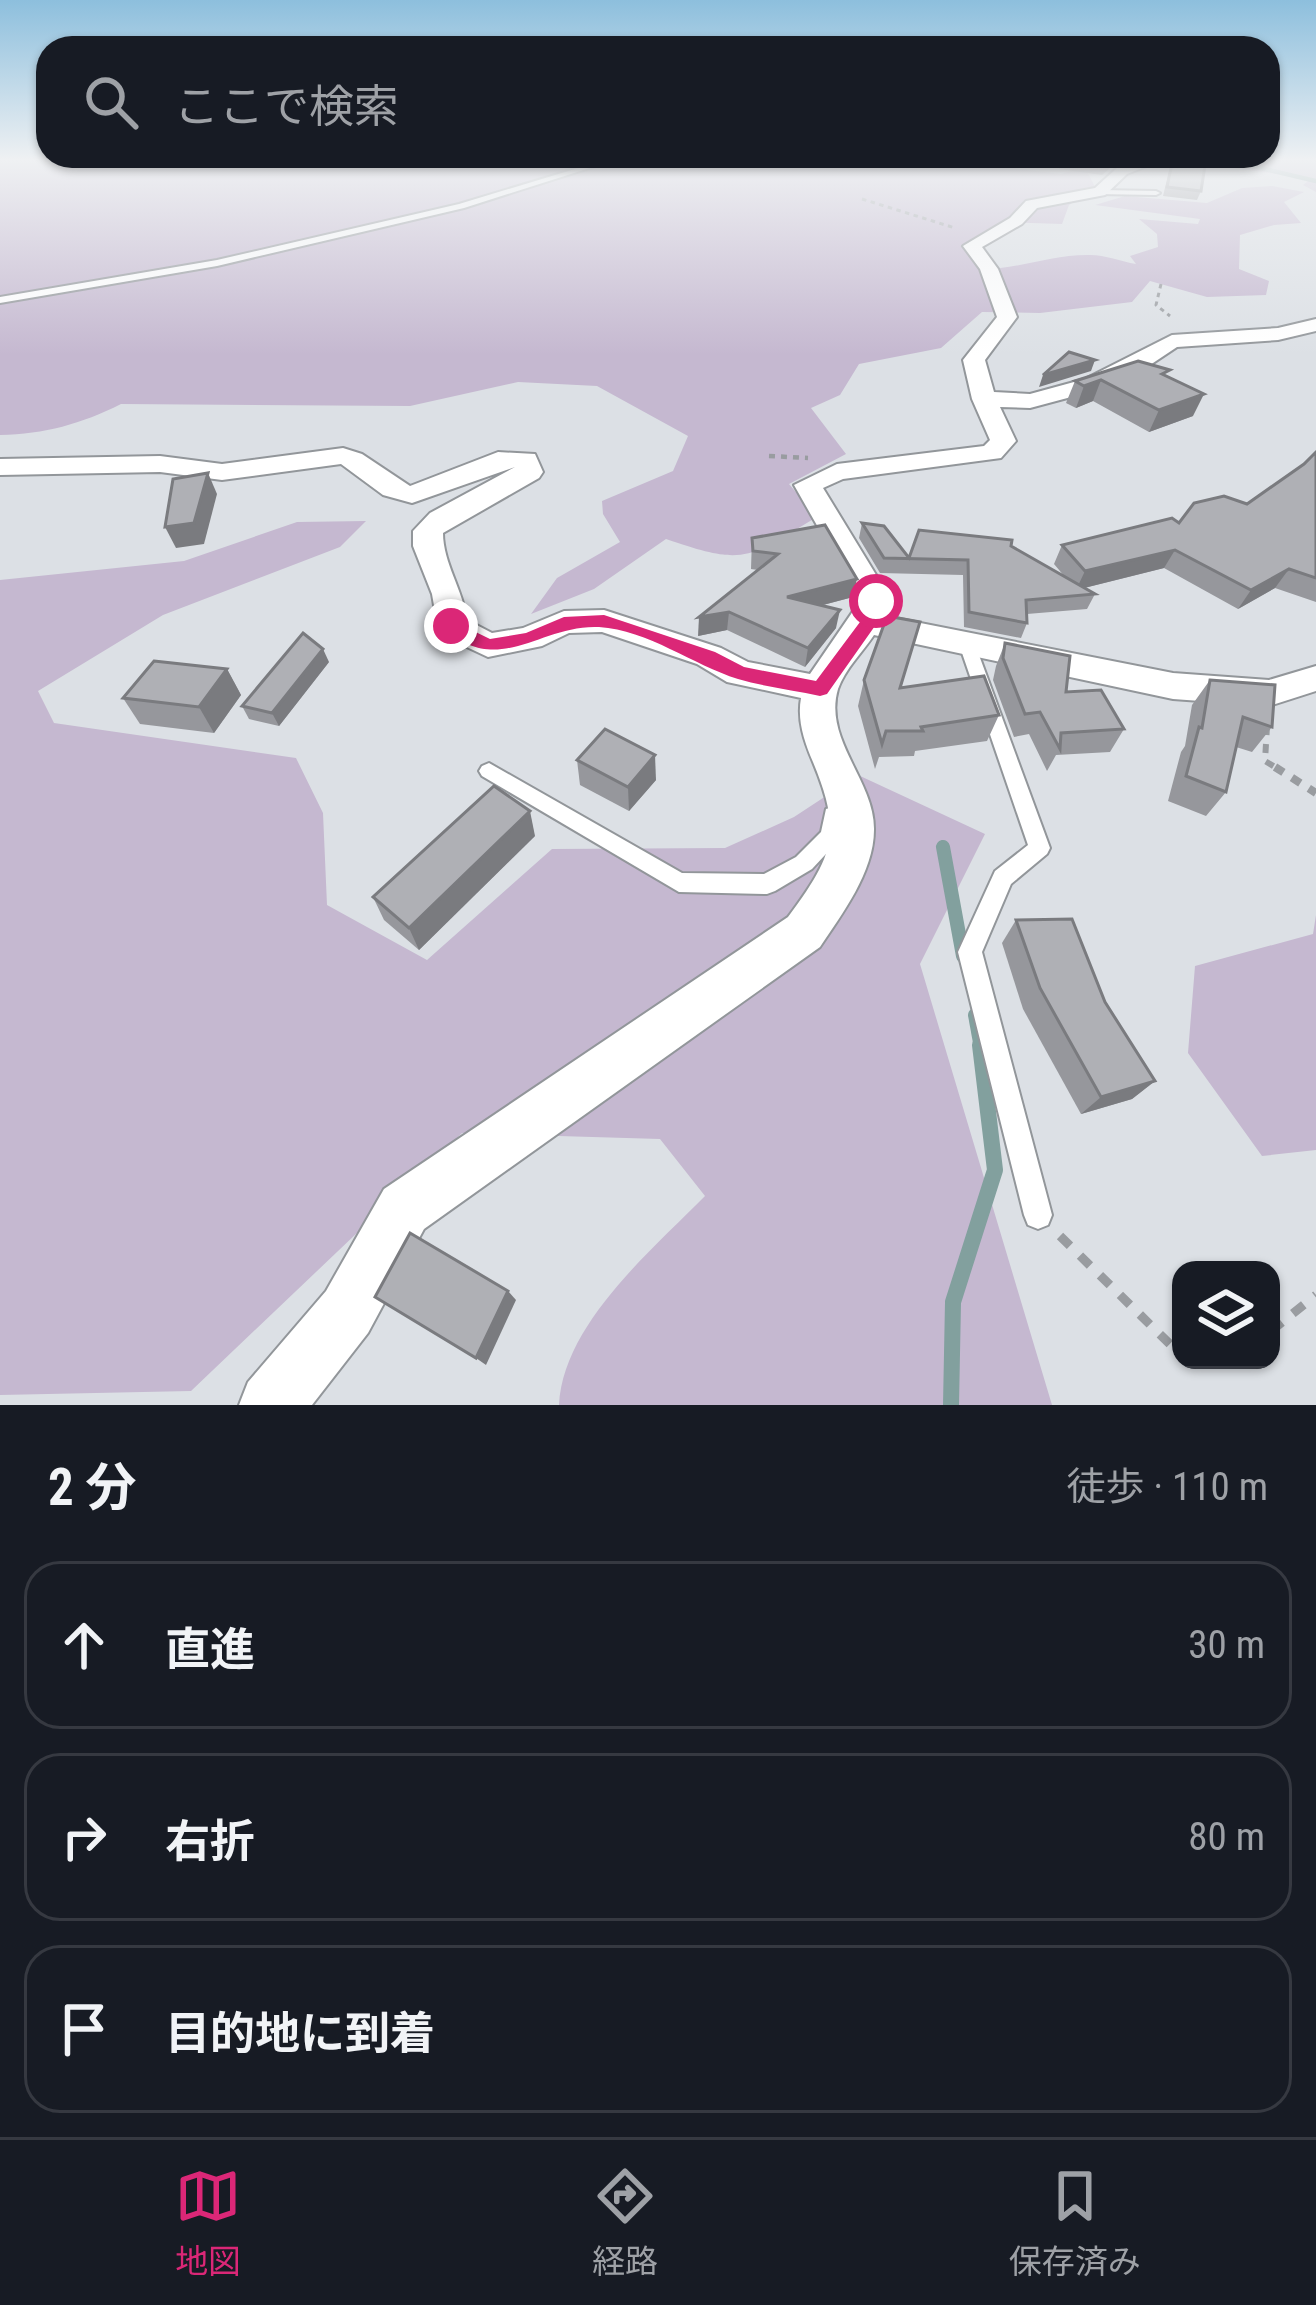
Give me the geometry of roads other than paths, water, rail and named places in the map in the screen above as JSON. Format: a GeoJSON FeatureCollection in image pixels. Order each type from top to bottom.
{"type":"FeatureCollection","features":[{"type":"Feature","properties":{"kind":"street"},"geometry":{"type":"LineString","coordinates":[[271,1405],[347,1312],[404,1209],[804,932],[838,886],[855,824],[819,722],[820,689],[868,623],[876,601],[808,485],[837,472],[992,453],[1003,441],[984,399],[974,360],[1007,316],[989,268],[972,246],[1010,225]]}},
{"type":"Feature","properties":{"kind":"street"},"geometry":{"type":"LineString","coordinates":[[984,399],[1030,401],[1093,383],[1127,370],[1172,341],[1278,334],[1316,325]]}},
{"type":"Feature","properties":{"kind":"street"},"geometry":{"type":"LineString","coordinates":[[0,467],[160,464],[222,472],[343,456],[355,458],[397,494],[412,495],[508,458],[526,460],[530,472],[440,518],[428,532],[428,546],[448,594],[451,626],[488,645],[530,638],[564,622],[604,621],[709,656],[740,673],[820,689]]}},
{"type":"Feature","properties":{"kind":"street"},"geometry":{"type":"LineString","coordinates":[[868,623],[1173,686],[1269,693],[1316,678]]}},
{"type":"Feature","properties":{"kind":"lane"},"geometry":{"type":"LineString","coordinates":[[0,300],[217,262],[379,225]]}},
{"type":"Feature","properties":{"kind":"lane"},"geometry":{"type":"LineString","coordinates":[[968,646],[1040,848],[1003,878],[970,952],[1038,1215]]}},
{"type":"Feature","properties":{"kind":"lane"},"geometry":{"type":"LineString","coordinates":[[489,771],[679,882],[767,884],[804,862],[831,835],[837,772]]}},
{"type":"Feature","properties":{"kind":"waterway"},"geometry":{"type":"LineString","coordinates":[[943,847],[963,956]]}},
{"type":"Feature","properties":{"kind":"waterway"},"geometry":{"type":"LineString","coordinates":[[975,1015],[981,1048]]}},
{"type":"Feature","properties":{"kind":"waterway"},"geometry":{"type":"LineString","coordinates":[[951,1405],[953,1302],[995,1170],[980,1045]]}}]}
